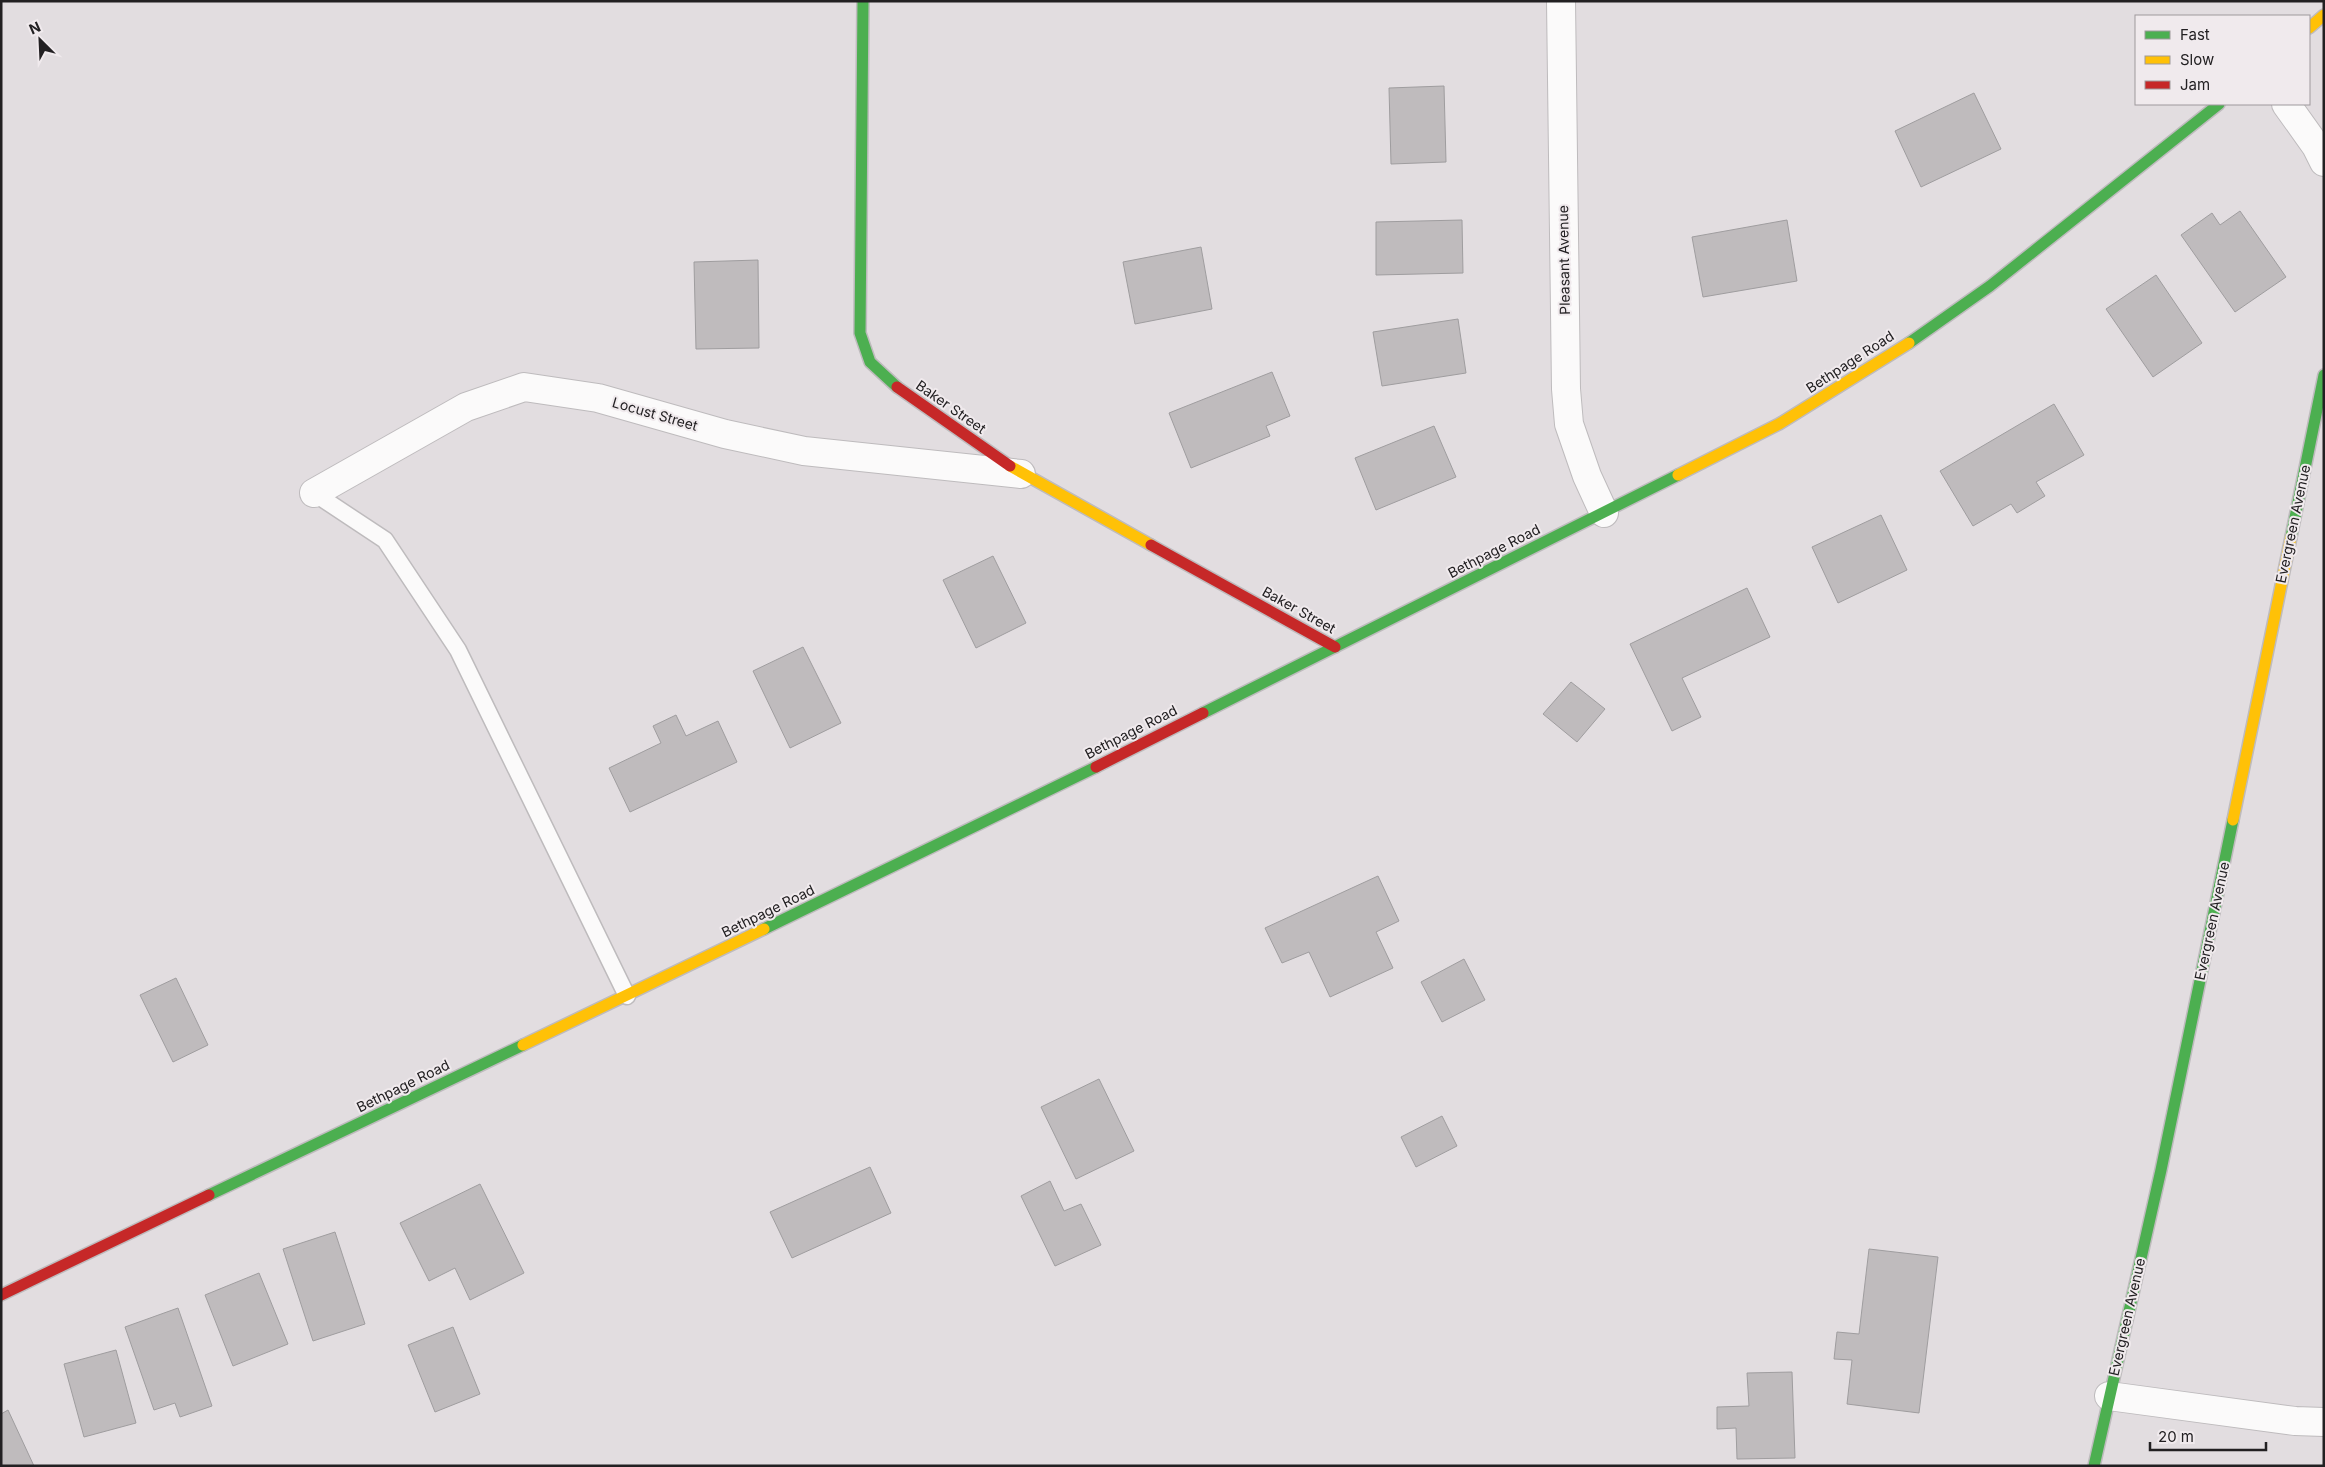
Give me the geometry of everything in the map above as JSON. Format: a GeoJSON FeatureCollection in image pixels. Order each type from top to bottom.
{"type":"FeatureCollection","features":[{"type":"Feature","properties":{"kind":"street","name":"Baker Street"},"geometry":{"type":"LineString","coordinates":[[863,1],[860,333],[870,362],[900,389],[1021,474],[1335,647]]}},
{"type":"Feature","properties":{"kind":"street","name":"Pleasant Avenue"},"geometry":{"type":"LineString","coordinates":[[1560,1],[1566,389],[1569,424],[1587,476],[1604,513]]}},
{"type":"Feature","properties":{"kind":"street"},"geometry":{"type":"LineString","coordinates":[[2310,27],[2324,15]]}},
{"type":"Feature","properties":{"kind":"street","name":"Bethpage Road"},"geometry":{"type":"LineString","coordinates":[[1,1295],[960,835],[1780,424],[1879,363],[1990,286],[2218,105]]}},
{"type":"Feature","properties":{"kind":"street"},"geometry":{"type":"LineString","coordinates":[[2287,105],[2316,146],[2324,162]]}},
{"type":"Feature","properties":{"kind":"street","name":"Evergreen Avenue"},"geometry":{"type":"LineString","coordinates":[[2094,1466],[2161,1170],[2324,375]]}},
{"type":"Feature","properties":{"kind":"street","name":"Locust Street"},"geometry":{"type":"LineString","coordinates":[[314,493],[466,407],[524,386],[598,398],[725,434],[804,451],[1021,474]]}},
{"type":"Feature","properties":{"kind":"street"},"geometry":{"type":"LineString","coordinates":[[2109,1396],[2295,1422],[2324,1422]]}},
{"type":"Feature","properties":{"kind":"lane"},"geometry":{"type":"LineString","coordinates":[[314,493],[385,540],[458,650],[627,996]]}},
{"type":"Feature","properties":{"kind":"building"},"geometry":{"type":"Polygon","coordinates":[[[1444,86],[1446,162],[1391,164],[1389,88],[1444,86]]]}},
{"type":"Feature","properties":{"kind":"building"},"geometry":{"type":"Polygon","coordinates":[[[1974,93],[2001,149],[1921,187],[1895,131],[1974,93]]]}},
{"type":"Feature","properties":{"kind":"building"},"geometry":{"type":"Polygon","coordinates":[[[2240,211],[2286,277],[2235,312],[2181,235],[2212,213],[2220,225],[2240,211]]]}},
{"type":"Feature","properties":{"kind":"building"},"geometry":{"type":"Polygon","coordinates":[[[1462,220],[1463,273],[1376,275],[1376,222],[1462,220]]]}},
{"type":"Feature","properties":{"kind":"building"},"geometry":{"type":"Polygon","coordinates":[[[1787,220],[1797,281],[1703,297],[1692,237],[1787,220]]]}},
{"type":"Feature","properties":{"kind":"building"},"geometry":{"type":"Polygon","coordinates":[[[1201,247],[1212,309],[1135,324],[1123,262],[1201,247]]]}},
{"type":"Feature","properties":{"kind":"building"},"geometry":{"type":"Polygon","coordinates":[[[758,260],[759,348],[696,349],[694,262],[758,260]]]}},
{"type":"Feature","properties":{"kind":"building"},"geometry":{"type":"Polygon","coordinates":[[[2156,275],[2202,343],[2153,377],[2106,309],[2156,275]]]}},
{"type":"Feature","properties":{"kind":"building"},"geometry":{"type":"Polygon","coordinates":[[[1458,319],[1466,373],[1382,386],[1373,332],[1458,319]]]}},
{"type":"Feature","properties":{"kind":"building"},"geometry":{"type":"Polygon","coordinates":[[[1272,372],[1290,416],[1266,426],[1270,436],[1191,468],[1169,413],[1272,372]]]}},
{"type":"Feature","properties":{"kind":"building"},"geometry":{"type":"Polygon","coordinates":[[[2054,404],[2084,455],[2036,482],[2045,496],[2017,513],[2011,504],[1973,526],[1940,471],[2054,404]]]}},
{"type":"Feature","properties":{"kind":"building"},"geometry":{"type":"Polygon","coordinates":[[[1434,426],[1456,477],[1376,510],[1355,458],[1434,426]]]}},
{"type":"Feature","properties":{"kind":"building"},"geometry":{"type":"Polygon","coordinates":[[[1881,515],[1907,570],[1838,603],[1812,547],[1881,515]]]}},
{"type":"Feature","properties":{"kind":"building"},"geometry":{"type":"Polygon","coordinates":[[[993,556],[1026,623],[976,648],[943,580],[993,556]]]}},
{"type":"Feature","properties":{"kind":"building"},"geometry":{"type":"Polygon","coordinates":[[[1747,588],[1770,637],[1682,678],[1701,717],[1672,731],[1630,644],[1747,588]]]}},
{"type":"Feature","properties":{"kind":"building"},"geometry":{"type":"Polygon","coordinates":[[[803,647],[841,723],[790,748],[753,671],[803,647]]]}},
{"type":"Feature","properties":{"kind":"building"},"geometry":{"type":"Polygon","coordinates":[[[1571,682],[1605,709],[1577,742],[1543,714],[1571,682]]]}},
{"type":"Feature","properties":{"kind":"building"},"geometry":{"type":"Polygon","coordinates":[[[676,715],[686,736],[718,721],[737,762],[630,812],[609,768],[661,743],[653,726],[676,715]]]}},
{"type":"Feature","properties":{"kind":"building"},"geometry":{"type":"Polygon","coordinates":[[[1378,876],[1399,921],[1376,932],[1393,968],[1330,997],[1309,952],[1282,963],[1265,928],[1378,876]]]}},
{"type":"Feature","properties":{"kind":"building"},"geometry":{"type":"Polygon","coordinates":[[[1464,959],[1485,1000],[1442,1022],[1421,982],[1464,959]]]}},
{"type":"Feature","properties":{"kind":"building"},"geometry":{"type":"Polygon","coordinates":[[[176,978],[208,1045],[173,1062],[140,995],[176,978]]]}},
{"type":"Feature","properties":{"kind":"building"},"geometry":{"type":"Polygon","coordinates":[[[1099,1079],[1134,1151],[1076,1179],[1041,1107],[1099,1079]]]}},
{"type":"Feature","properties":{"kind":"building"},"geometry":{"type":"Polygon","coordinates":[[[1442,1116],[1457,1146],[1416,1167],[1401,1137],[1442,1116]]]}},
{"type":"Feature","properties":{"kind":"building"},"geometry":{"type":"Polygon","coordinates":[[[870,1167],[891,1213],[792,1258],[770,1212],[870,1167]]]}},
{"type":"Feature","properties":{"kind":"building"},"geometry":{"type":"Polygon","coordinates":[[[1050,1181],[1064,1211],[1081,1204],[1101,1245],[1055,1266],[1021,1196],[1050,1181]]]}},
{"type":"Feature","properties":{"kind":"building"},"geometry":{"type":"Polygon","coordinates":[[[480,1184],[524,1273],[470,1300],[455,1268],[429,1281],[400,1223],[480,1184]]]}},
{"type":"Feature","properties":{"kind":"building"},"geometry":{"type":"Polygon","coordinates":[[[335,1232],[365,1324],[313,1341],[283,1249],[335,1232]]]}},
{"type":"Feature","properties":{"kind":"building"},"geometry":{"type":"Polygon","coordinates":[[[1869,1249],[1938,1257],[1919,1413],[1847,1404],[1852,1360],[1834,1359],[1837,1332],[1859,1334],[1869,1249]]]}},
{"type":"Feature","properties":{"kind":"building"},"geometry":{"type":"Polygon","coordinates":[[[259,1273],[288,1344],[233,1366],[205,1295],[259,1273]]]}},
{"type":"Feature","properties":{"kind":"building"},"geometry":{"type":"Polygon","coordinates":[[[178,1308],[212,1406],[180,1417],[175,1403],[154,1410],[125,1327],[178,1308]]]}},
{"type":"Feature","properties":{"kind":"building"},"geometry":{"type":"Polygon","coordinates":[[[453,1327],[480,1394],[435,1412],[408,1345],[453,1327]]]}},
{"type":"Feature","properties":{"kind":"building"},"geometry":{"type":"Polygon","coordinates":[[[116,1350],[136,1423],[84,1437],[64,1364],[116,1350]]]}},
{"type":"Feature","properties":{"kind":"building"},"geometry":{"type":"Polygon","coordinates":[[[1792,1372],[1795,1458],[1737,1459],[1736,1428],[1717,1429],[1717,1407],[1749,1406],[1747,1373],[1792,1372]]]}},
{"type":"Feature","properties":{"kind":"building"},"geometry":{"type":"Polygon","coordinates":[[[8,1410],[34,1466],[1,1466],[1,1414],[8,1410]]]}},
{"type":"Feature","properties":{"kind":"traffic: fast"},"geometry":{"type":"LineString","coordinates":[[863,1],[860,333],[870,362],[897,387]]}},
{"type":"Feature","properties":{"kind":"traffic: fast"},"geometry":{"type":"LineString","coordinates":[[1909,343],[1990,286],[2218,105]]}},
{"type":"Feature","properties":{"kind":"traffic: fast"},"geometry":{"type":"LineString","coordinates":[[2291,537],[2324,375]]}},
{"type":"Feature","properties":{"kind":"traffic: fast"},"geometry":{"type":"LineString","coordinates":[[1203,713],[1678,475]]}},
{"type":"Feature","properties":{"kind":"traffic: fast"},"geometry":{"type":"LineString","coordinates":[[764,929],[1096,767]]}},
{"type":"Feature","properties":{"kind":"traffic: fast"},"geometry":{"type":"LineString","coordinates":[[2094,1466],[2161,1170],[2233,820]]}},
{"type":"Feature","properties":{"kind":"traffic: fast"},"geometry":{"type":"LineString","coordinates":[[209,1195],[523,1045]]}},
{"type":"Feature","properties":{"kind":"traffic: slow"},"geometry":{"type":"LineString","coordinates":[[2310,27],[2324,15]]}},
{"type":"Feature","properties":{"kind":"traffic: slow"},"geometry":{"type":"LineString","coordinates":[[1678,475],[1779,424],[1909,343]]}},
{"type":"Feature","properties":{"kind":"traffic: slow"},"geometry":{"type":"LineString","coordinates":[[1010,466],[1151,545]]}},
{"type":"Feature","properties":{"kind":"traffic: slow"},"geometry":{"type":"LineString","coordinates":[[2233,820],[2291,537]]}},
{"type":"Feature","properties":{"kind":"traffic: slow"},"geometry":{"type":"LineString","coordinates":[[523,1045],[764,929]]}},
{"type":"Feature","properties":{"kind":"traffic: jam"},"geometry":{"type":"LineString","coordinates":[[897,387],[1010,466]]}},
{"type":"Feature","properties":{"kind":"traffic: jam"},"geometry":{"type":"LineString","coordinates":[[1151,545],[1335,647]]}},
{"type":"Feature","properties":{"kind":"traffic: jam"},"geometry":{"type":"LineString","coordinates":[[1096,767],[1203,713]]}},
{"type":"Feature","properties":{"kind":"traffic: jam"},"geometry":{"type":"LineString","coordinates":[[1,1295],[209,1195]]}}]}
